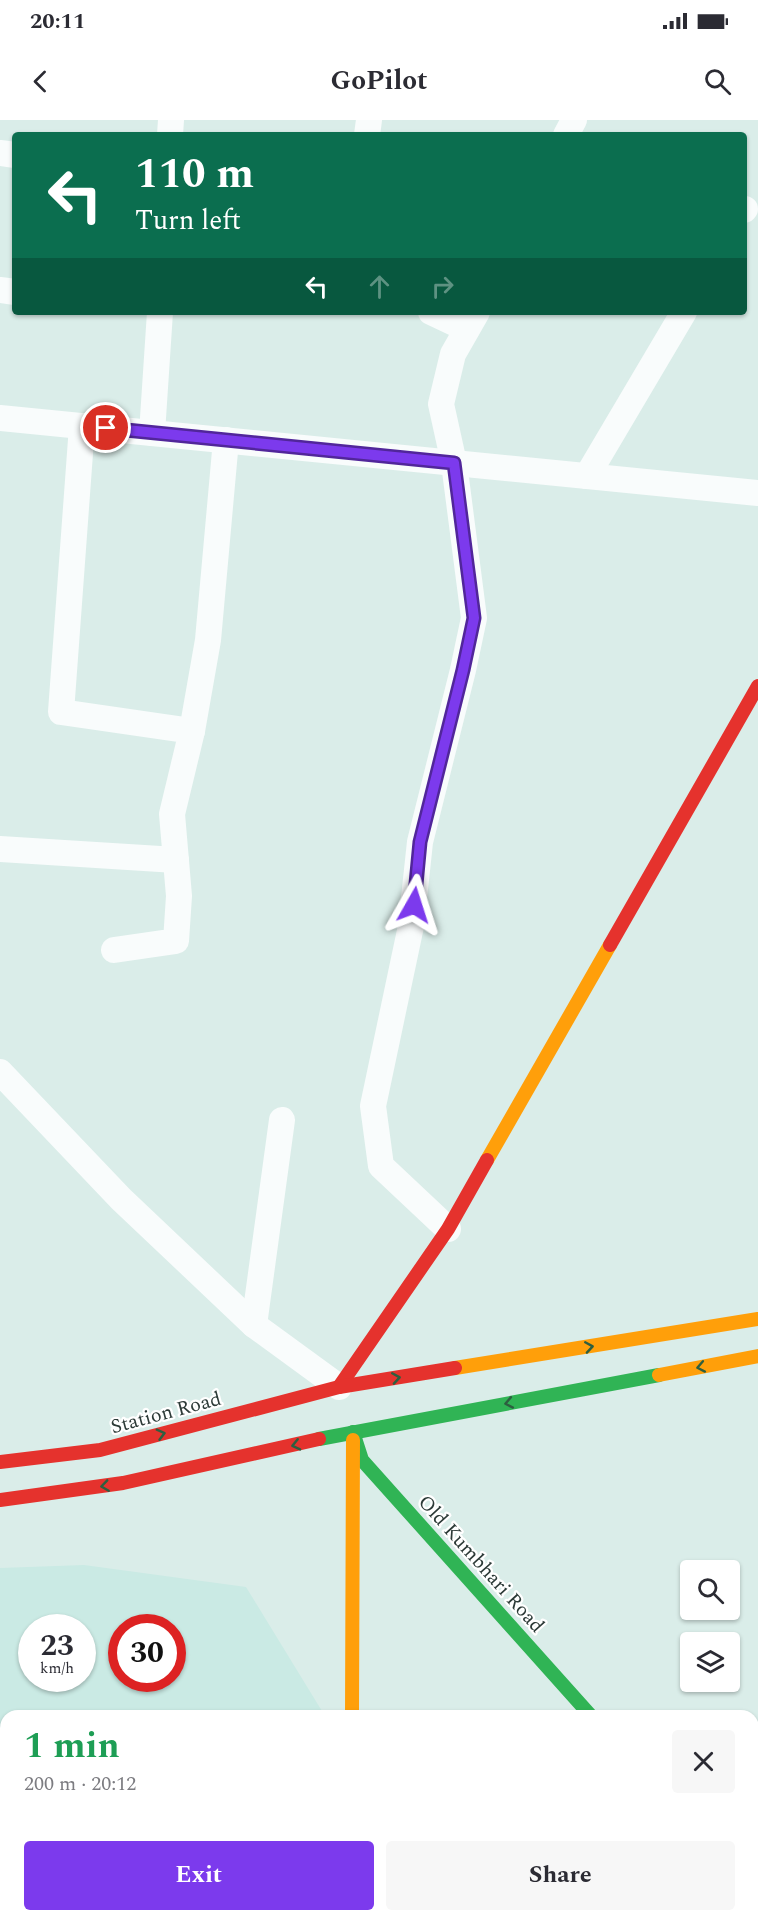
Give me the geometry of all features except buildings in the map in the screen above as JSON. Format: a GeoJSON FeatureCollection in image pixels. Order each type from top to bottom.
{"type":"FeatureCollection","features":[{"type":"Feature","properties":{"kind":"main road"},"geometry":{"type":"LineString","coordinates":[[339,1387],[448,1229],[758,686]]}},
{"type":"Feature","properties":{"kind":"main road","name":"Station Road"},"geometry":{"type":"LineString","coordinates":[[0,1462],[100,1450],[339,1387],[758,1320]]}},
{"type":"Feature","properties":{"kind":"main road"},"geometry":{"type":"LineString","coordinates":[[0,1500],[123,1483],[353,1432],[758,1356]]}},
{"type":"Feature","properties":{"kind":"main road"},"geometry":{"type":"LineString","coordinates":[[352,1710],[353,1432]]}},
{"type":"Feature","properties":{"kind":"main road","name":"Old Kumbhari Road"},"geometry":{"type":"LineString","coordinates":[[353,1432],[362,1460],[586,1710]]}},
{"type":"Feature","properties":{"kind":"street"},"geometry":{"type":"LineString","coordinates":[[153,433],[160,315]]}},
{"type":"Feature","properties":{"kind":"street"},"geometry":{"type":"LineString","coordinates":[[445,315],[472,321],[453,354],[441,404],[454,463],[474,618],[461,681],[420,842],[411,926],[374,1106],[381,1166],[448,1229]]}},
{"type":"Feature","properties":{"kind":"street"},"geometry":{"type":"LineString","coordinates":[[587,476],[682,315]]}},
{"type":"Feature","properties":{"kind":"street"},"geometry":{"type":"LineString","coordinates":[[0,418],[758,493]]}},
{"type":"Feature","properties":{"kind":"street"},"geometry":{"type":"LineString","coordinates":[[82,426],[61,712],[192,731]]}},
{"type":"Feature","properties":{"kind":"street"},"geometry":{"type":"LineString","coordinates":[[114,950],[176,941],[179,896],[172,814],[192,731],[208,640],[226,440]]}},
{"type":"Feature","properties":{"kind":"street"},"geometry":{"type":"LineString","coordinates":[[0,849],[176,860]]}},
{"type":"Feature","properties":{"kind":"street"},"geometry":{"type":"LineString","coordinates":[[0,1072],[121,1199],[254,1325],[339,1387]]}},
{"type":"Feature","properties":{"kind":"street"},"geometry":{"type":"LineString","coordinates":[[254,1325],[282,1120]]}},
{"type":"Feature","properties":{"kind":"shaded area"},"geometry":{"type":"Polygon","coordinates":[[[84,1565],[246,1587],[321,1710],[0,1710],[0,1568],[84,1565]]]}},
{"type":"Feature","properties":{"kind":"traffic: fast"},"geometry":{"type":"LineString","coordinates":[[319,1439],[659,1375]]}},
{"type":"Feature","properties":{"kind":"traffic: fast"},"geometry":{"type":"LineString","coordinates":[[353,1432],[362,1460],[586,1710]]}},
{"type":"Feature","properties":{"kind":"traffic: slow"},"geometry":{"type":"LineString","coordinates":[[487,1160],[610,945]]}},
{"type":"Feature","properties":{"kind":"traffic: slow"},"geometry":{"type":"LineString","coordinates":[[455,1368],[758,1319]]}},
{"type":"Feature","properties":{"kind":"traffic: slow"},"geometry":{"type":"LineString","coordinates":[[659,1375],[758,1356]]}},
{"type":"Feature","properties":{"kind":"traffic: slow"},"geometry":{"type":"LineString","coordinates":[[352,1710],[353,1440]]}},
{"type":"Feature","properties":{"kind":"traffic: jam"},"geometry":{"type":"LineString","coordinates":[[610,945],[758,686]]}},
{"type":"Feature","properties":{"kind":"traffic: jam"},"geometry":{"type":"LineString","coordinates":[[339,1387],[448,1229],[487,1160]]}},
{"type":"Feature","properties":{"kind":"traffic: jam"},"geometry":{"type":"LineString","coordinates":[[0,1462],[100,1450],[339,1387],[455,1368]]}},
{"type":"Feature","properties":{"kind":"traffic: jam"},"geometry":{"type":"LineString","coordinates":[[0,1500],[123,1483],[319,1439]]}},
{"type":"Feature","properties":{"kind":"route"},"geometry":{"type":"LineString","coordinates":[[106,428],[454,463],[474,618],[445,748],[420,842],[414,905]]}}]}
